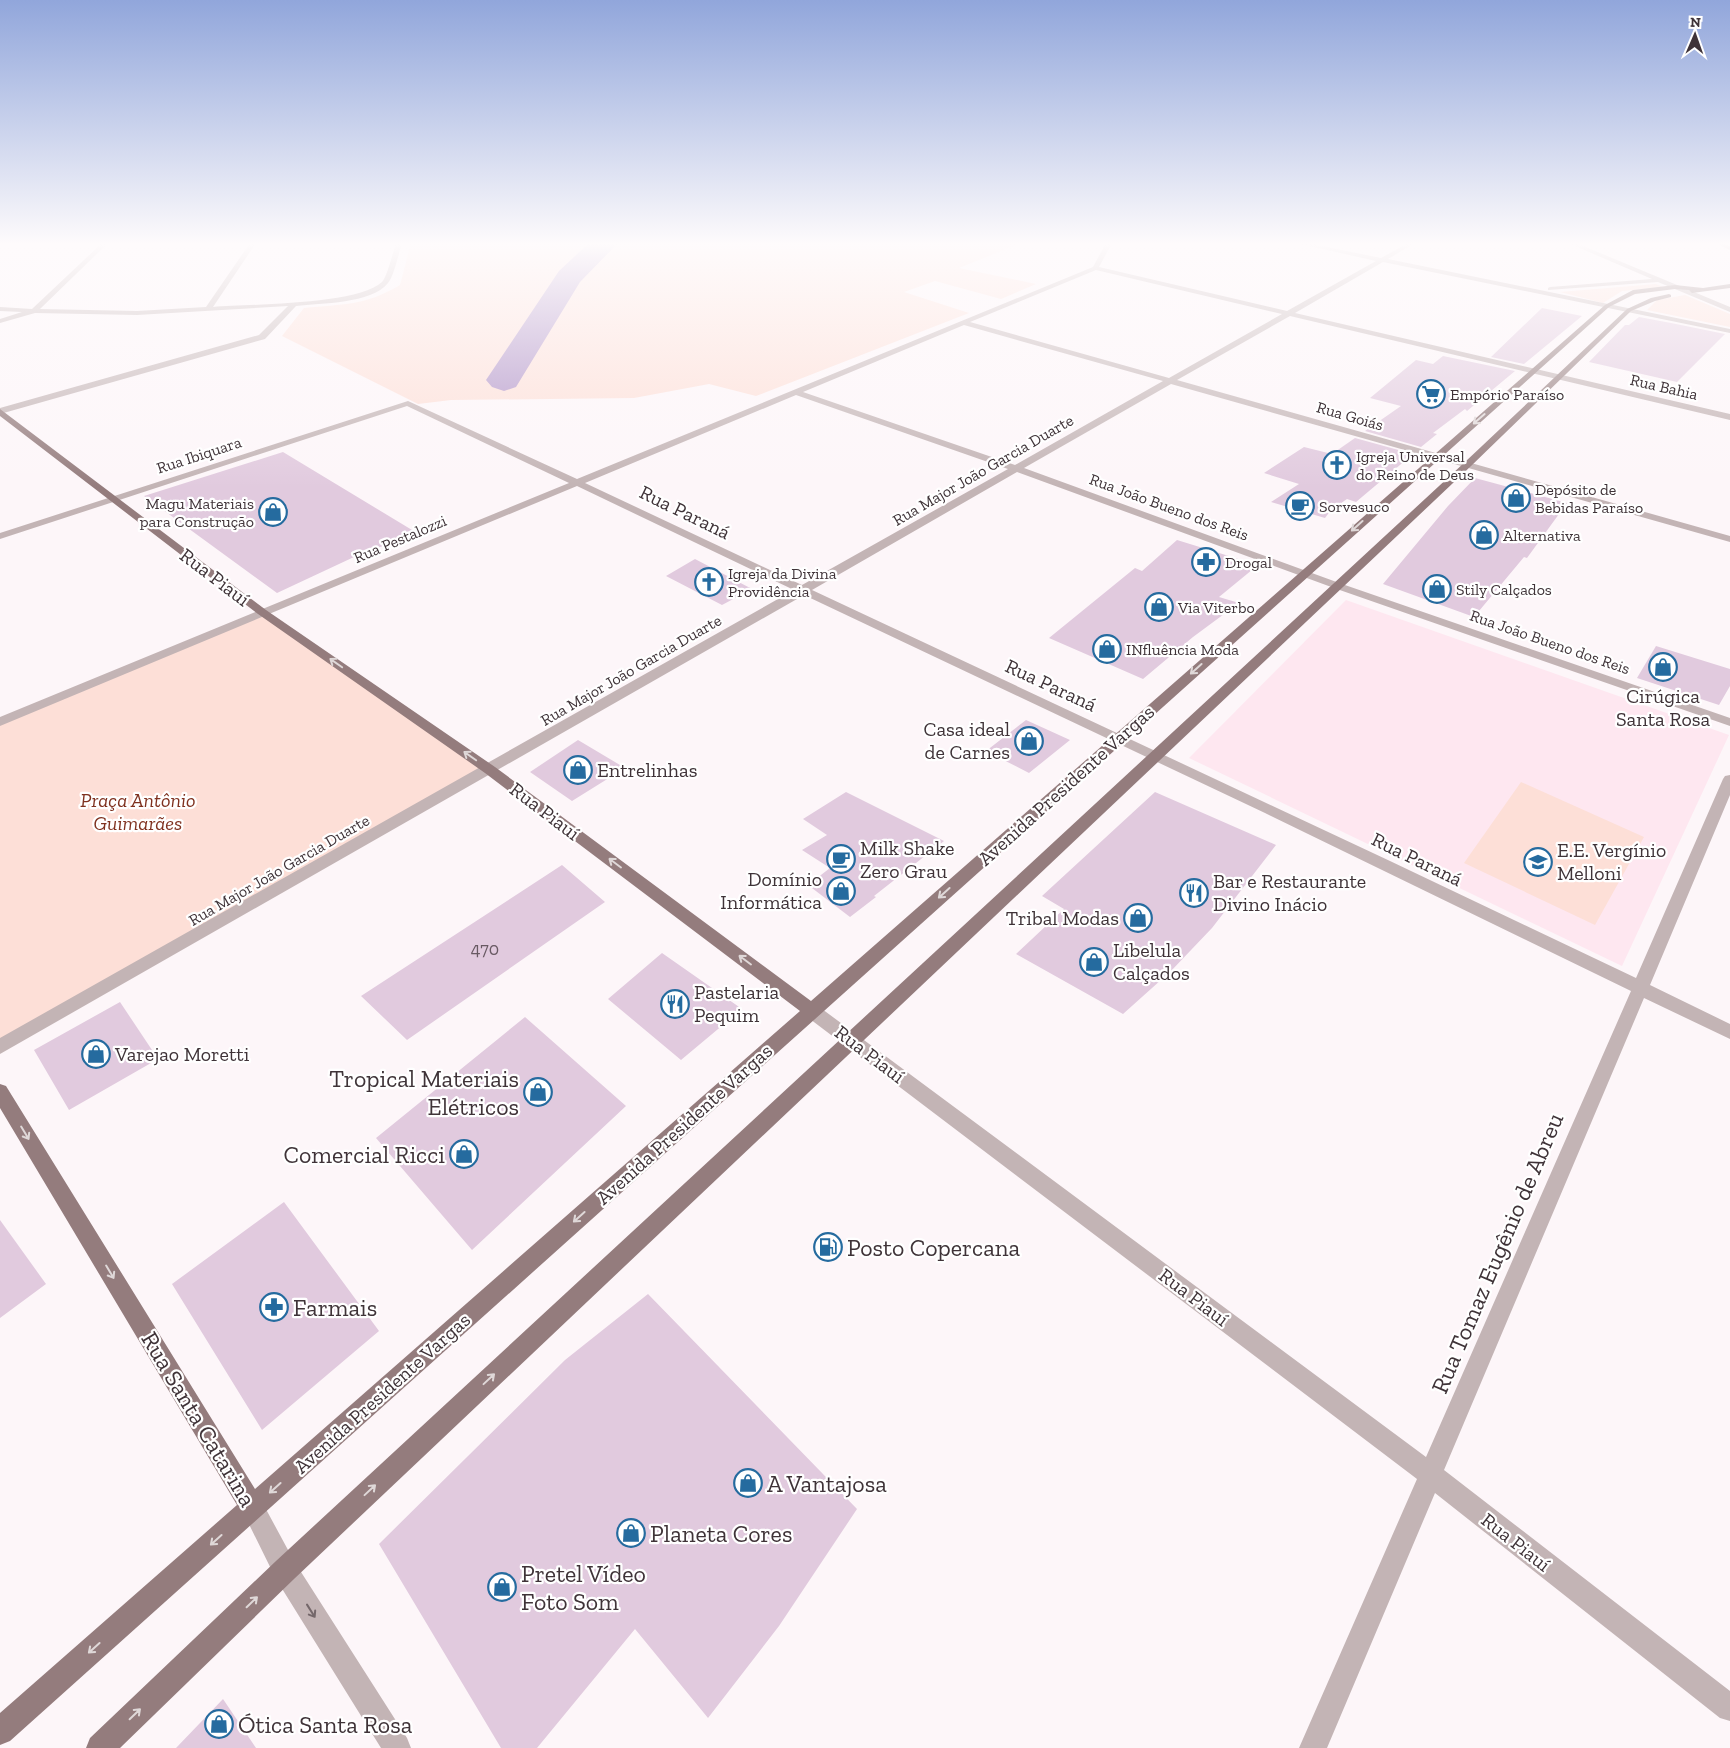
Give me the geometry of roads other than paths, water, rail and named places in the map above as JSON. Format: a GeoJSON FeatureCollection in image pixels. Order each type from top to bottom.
{"type":"FeatureCollection","features":[{"type":"Feature","properties":{"kind":"main road","name":"Avenida Presidente Vargas"},"geometry":{"type":"LineString","coordinates":[[0,1731],[1586,325]]}},
{"type":"Feature","properties":{"kind":"main road","name":"Avenida Presidente Vargas"},"geometry":{"type":"LineString","coordinates":[[100,1748],[285,1570],[1338,586],[1615,325]]}},
{"type":"Feature","properties":{"kind":"main road","name":"Rua Piauí"},"geometry":{"type":"LineString","coordinates":[[0,412],[262,612],[490,770],[812,1010]]}},
{"type":"Feature","properties":{"kind":"main road","name":"Rua Santa Catarina"},"geometry":{"type":"LineString","coordinates":[[0,1092],[253,1508]]}},
{"type":"Feature","properties":{"kind":"street"},"geometry":{"type":"LineString","coordinates":[[0,412],[262,337],[274,325]]}},
{"type":"Feature","properties":{"kind":"street","name":"Rua Pestalozzi"},"geometry":{"type":"LineString","coordinates":[[0,722],[955,325]]}},
{"type":"Feature","properties":{"kind":"street","name":"Rua Goiás"},"geometry":{"type":"LineString","coordinates":[[970,325],[1730,539]]}},
{"type":"Feature","properties":{"kind":"street","name":"Rua Major João Garcia Duarte"},"geometry":{"type":"LineString","coordinates":[[0,1047],[490,770],[1269,325]]}},
{"type":"Feature","properties":{"kind":"street","name":"Rua Bahia"},"geometry":{"type":"LineString","coordinates":[[1333,325],[1730,417]]}},
{"type":"Feature","properties":{"kind":"street"},"geometry":{"type":"LineString","coordinates":[[1699,325],[1730,331]]}},
{"type":"Feature","properties":{"kind":"street","name":"Rua João Bueno dos Reis"},"geometry":{"type":"LineString","coordinates":[[795,392],[1018,469],[1338,586],[1730,722]]}},
{"type":"Feature","properties":{"kind":"street","name":"Rua Paraná"},"geometry":{"type":"LineString","coordinates":[[408,403],[578,481],[804,590],[1157,755],[1730,1032]]}},
{"type":"Feature","properties":{"kind":"street","name":"Rua Ibiquara"},"geometry":{"type":"LineString","coordinates":[[0,536],[408,403]]}},
{"type":"Feature","properties":{"kind":"street","name":"Rua Tomaz Eugênio de Abreu"},"geometry":{"type":"LineString","coordinates":[[1313,1748],[1730,779]]}},
{"type":"Feature","properties":{"kind":"street","name":"Rua Piauí"},"geometry":{"type":"LineString","coordinates":[[812,1010],[1431,1475],[1730,1708]]}},
{"type":"Feature","properties":{"kind":"street","name":"Rua Santa Catarina"},"geometry":{"type":"LineString","coordinates":[[253,1508],[285,1570],[396,1748]]}},
{"type":"Feature","properties":{"kind":"waterway"},"geometry":{"type":"LineString","coordinates":[[504,380],[539,325]]}},
{"type":"Feature","properties":{"kind":"place","name":"Empório Paraíso"},"geometry":{"type":"Point","coordinates":[1431,394]}},
{"type":"Feature","properties":{"kind":"place","name":"Igreja Universal do Reino de Deus"},"geometry":{"type":"Point","coordinates":[1337,465]}},
{"type":"Feature","properties":{"kind":"place","name":"Depósito de Bebidas Paraíso"},"geometry":{"type":"Point","coordinates":[1516,498]}},
{"type":"Feature","properties":{"kind":"place","name":"Sorvesuco"},"geometry":{"type":"Point","coordinates":[1300,506]}},
{"type":"Feature","properties":{"kind":"place","name":"Magu Materiais para Construção"},"geometry":{"type":"Point","coordinates":[273,512]}},
{"type":"Feature","properties":{"kind":"place","name":"Alternativa"},"geometry":{"type":"Point","coordinates":[1484,535]}},
{"type":"Feature","properties":{"kind":"place","name":"Drogal"},"geometry":{"type":"Point","coordinates":[1206,562]}},
{"type":"Feature","properties":{"kind":"place","name":"Igreja da Divina Providência"},"geometry":{"type":"Point","coordinates":[709,582]}},
{"type":"Feature","properties":{"kind":"place","name":"Stily Calçados"},"geometry":{"type":"Point","coordinates":[1437,589]}},
{"type":"Feature","properties":{"kind":"place","name":"Via Viterbo"},"geometry":{"type":"Point","coordinates":[1159,607]}},
{"type":"Feature","properties":{"kind":"place","name":"INfluência Moda"},"geometry":{"type":"Point","coordinates":[1107,649]}},
{"type":"Feature","properties":{"kind":"place","name":"Cirúgica Santa Rosa"},"geometry":{"type":"Point","coordinates":[1663,667]}},
{"type":"Feature","properties":{"kind":"place","name":"Casa ideal de Carnes"},"geometry":{"type":"Point","coordinates":[1029,741]}},
{"type":"Feature","properties":{"kind":"place","name":"Entrelinhas"},"geometry":{"type":"Point","coordinates":[578,770]}},
{"type":"Feature","properties":{"kind":"place","name":"Milk Shake Zero Grau"},"geometry":{"type":"Point","coordinates":[841,859]}},
{"type":"Feature","properties":{"kind":"place","name":"E.E. Vergínio Melloni"},"geometry":{"type":"Point","coordinates":[1538,862]}},
{"type":"Feature","properties":{"kind":"place","name":"Domínio Informática"},"geometry":{"type":"Point","coordinates":[841,891]}},
{"type":"Feature","properties":{"kind":"place","name":"Bar e Restaurante Divino Inácio"},"geometry":{"type":"Point","coordinates":[1194,893]}},
{"type":"Feature","properties":{"kind":"place","name":"Tribal Modas"},"geometry":{"type":"Point","coordinates":[1138,918]}},
{"type":"Feature","properties":{"kind":"place","name":"Libelula Calçados"},"geometry":{"type":"Point","coordinates":[1094,962]}},
{"type":"Feature","properties":{"kind":"place","name":"Pastelaria Pequim"},"geometry":{"type":"Point","coordinates":[675,1004]}},
{"type":"Feature","properties":{"kind":"place","name":"Varejao Moretti"},"geometry":{"type":"Point","coordinates":[96,1054]}},
{"type":"Feature","properties":{"kind":"place","name":"Tropical Materiais Elétricos"},"geometry":{"type":"Point","coordinates":[538,1092]}},
{"type":"Feature","properties":{"kind":"place","name":"Comercial Ricci"},"geometry":{"type":"Point","coordinates":[464,1154]}},
{"type":"Feature","properties":{"kind":"place","name":"Posto Copercana"},"geometry":{"type":"Point","coordinates":[828,1247]}},
{"type":"Feature","properties":{"kind":"place","name":"Farmais"},"geometry":{"type":"Point","coordinates":[274,1307]}},
{"type":"Feature","properties":{"kind":"place","name":"A Vantajosa"},"geometry":{"type":"Point","coordinates":[748,1483]}},
{"type":"Feature","properties":{"kind":"place","name":"Planeta Cores"},"geometry":{"type":"Point","coordinates":[631,1533]}},
{"type":"Feature","properties":{"kind":"place","name":"Pretel Vídeo Foto Som"},"geometry":{"type":"Point","coordinates":[502,1587]}},
{"type":"Feature","properties":{"kind":"place","name":"Ótica Santa Rosa"},"geometry":{"type":"Point","coordinates":[219,1724]}},
{"type":"Feature","properties":{"kind":"park label","name":"Praça Antônio Guimarães"},"geometry":{"type":"Point","coordinates":[138,812]}}]}
